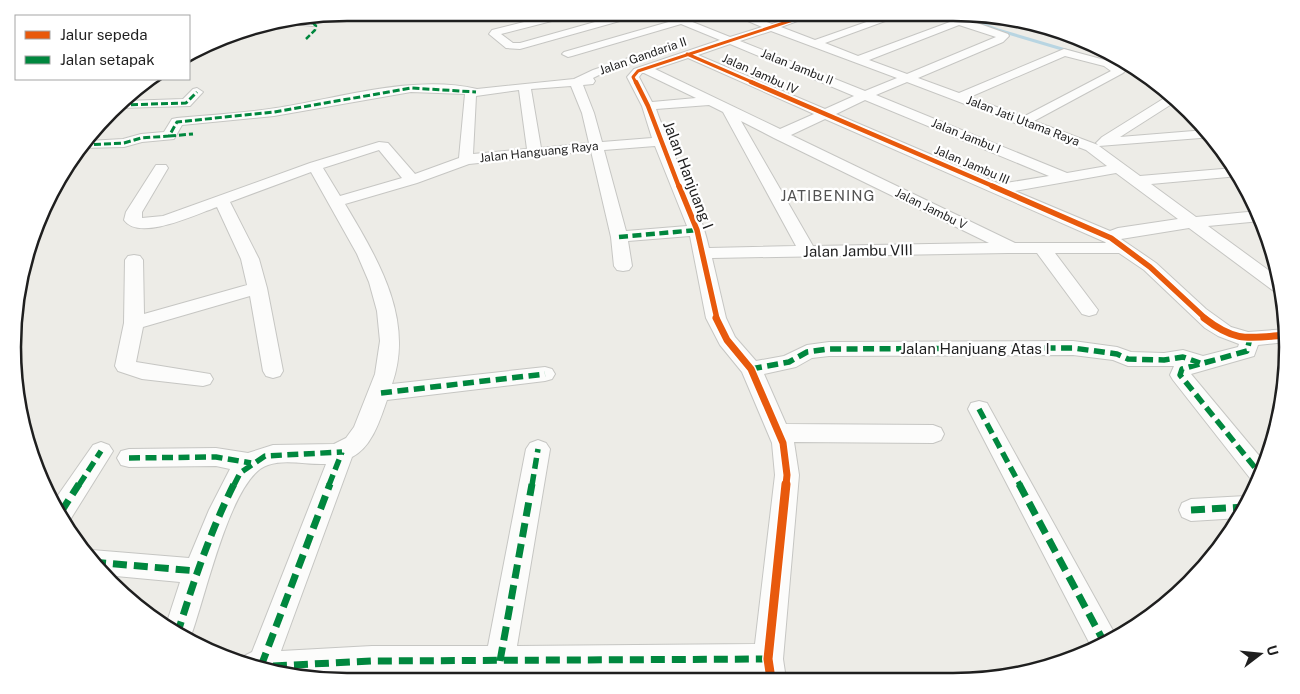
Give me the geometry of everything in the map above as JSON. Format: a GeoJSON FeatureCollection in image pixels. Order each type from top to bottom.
{"type":"FeatureCollection","features":[{"type":"Feature","properties":{"kind":"street"},"geometry":{"type":"LineString","coordinates":[[540,21],[494,34],[510,46],[520,46],[609,21]]}},
{"type":"Feature","properties":{"kind":"street"},"geometry":{"type":"LineString","coordinates":[[568,54],[682,21]]}},
{"type":"Feature","properties":{"kind":"street","name":"Jalan Jambu II"},"geometry":{"type":"LineString","coordinates":[[682,21],[866,95]]}},
{"type":"Feature","properties":{"kind":"street","name":"Jalan Jati Utama Raya"},"geometry":{"type":"LineString","coordinates":[[755,21],[1025,122],[1097,145],[1119,168],[1270,272]]}},
{"type":"Feature","properties":{"kind":"street"},"geometry":{"type":"LineString","coordinates":[[169,136],[178,122],[282,111],[372,96],[392,90],[442,89],[466,90],[474,93],[640,73],[688,54],[789,21]]}},
{"type":"Feature","properties":{"kind":"street"},"geometry":{"type":"LineString","coordinates":[[815,43],[879,21]]}},
{"type":"Feature","properties":{"kind":"street"},"geometry":{"type":"LineString","coordinates":[[306,39],[315,30],[316,26],[314,23]]}},
{"type":"Feature","properties":{"kind":"street"},"geometry":{"type":"LineString","coordinates":[[779,135],[907,77],[1004,38],[1004,36],[965,23],[952,23],[860,59]]}},
{"type":"Feature","properties":{"kind":"street","name":"Jalan Gandaria II"},"geometry":{"type":"LineString","coordinates":[[694,39],[711,33]]}},
{"type":"Feature","properties":{"kind":"street","name":"Jalan Gandaria II"},"geometry":{"type":"LineString","coordinates":[[576,82],[597,72],[667,48]]}},
{"type":"Feature","properties":{"kind":"street"},"geometry":{"type":"LineString","coordinates":[[960,97],[1064,52],[1108,64],[1119,71],[1025,122]]}},
{"type":"Feature","properties":{"kind":"street","name":"Jalan Jambu IV"},"geometry":{"type":"LineString","coordinates":[[688,54],[823,114]]}},
{"type":"Feature","properties":{"kind":"street","name":"Jalan Jambu V"},"geometry":{"type":"LineString","coordinates":[[640,73],[728,109],[1012,248],[1043,249],[1116,243]]}},
{"type":"Feature","properties":{"kind":"street","name":"Jalan Hanjuang I"},"geometry":{"type":"LineString","coordinates":[[640,73],[648,106],[660,140],[697,230],[716,318],[727,340],[751,369],[784,443],[787,475],[770,669]]}},
{"type":"Feature","properties":{"kind":"street"},"geometry":{"type":"LineString","coordinates":[[576,82],[588,113],[619,237],[624,266]]}},
{"type":"Feature","properties":{"kind":"street"},"geometry":{"type":"LineString","coordinates":[[524,86],[535,152]]}},
{"type":"Feature","properties":{"kind":"street"},"geometry":{"type":"LineString","coordinates":[[129,105],[186,103],[197,92]]}},
{"type":"Feature","properties":{"kind":"street"},"geometry":{"type":"LineString","coordinates":[[466,160],[470,96],[474,93]]}},
{"type":"Feature","properties":{"kind":"street","name":"Jalan Jambu I"},"geometry":{"type":"LineString","coordinates":[[866,95],[1065,177]]}},
{"type":"Feature","properties":{"kind":"street"},"geometry":{"type":"LineString","coordinates":[[648,106],[709,101]]}},
{"type":"Feature","properties":{"kind":"street"},"geometry":{"type":"LineString","coordinates":[[1097,145],[1167,102]]}},
{"type":"Feature","properties":{"kind":"street"},"geometry":{"type":"LineString","coordinates":[[728,109],[808,252]]}},
{"type":"Feature","properties":{"kind":"street","name":"Jalan Jambu III"},"geometry":{"type":"LineString","coordinates":[[823,114],[1000,189],[1116,243],[1138,258],[1220,329],[1235,336],[1250,338],[1278,336]]}},
{"type":"Feature","properties":{"kind":"street"},"geometry":{"type":"LineString","coordinates":[[92,146],[124,144],[141,138],[192,134]]}},
{"type":"Feature","properties":{"kind":"street"},"geometry":{"type":"LineString","coordinates":[[1097,145],[1200,135]]}},
{"type":"Feature","properties":{"kind":"street","name":"Jalan Hanguang Raya"},"geometry":{"type":"LineString","coordinates":[[334,202],[412,180],[466,160],[660,140]]}},
{"type":"Feature","properties":{"kind":"street"},"geometry":{"type":"LineString","coordinates":[[161,168],[134,212],[132,220],[145,224],[169,219],[376,146],[383,146],[412,180]]}},
{"type":"Feature","properties":{"kind":"street"},"geometry":{"type":"LineString","coordinates":[[128,458],[216,457],[258,460],[342,452],[352,447],[362,433],[381,393],[390,356],[390,323],[383,291],[366,253],[334,202],[315,166]]}},
{"type":"Feature","properties":{"kind":"street"},"geometry":{"type":"LineString","coordinates":[[1000,189],[1119,168]]}},
{"type":"Feature","properties":{"kind":"street"},"geometry":{"type":"LineString","coordinates":[[1139,181],[1228,173]]}},
{"type":"Feature","properties":{"kind":"street"},"geometry":{"type":"LineString","coordinates":[[221,200],[250,259],[258,288],[272,371]]}},
{"type":"Feature","properties":{"kind":"street"},"geometry":{"type":"LineString","coordinates":[[1116,243],[1118,233],[1195,222],[1252,217]]}},
{"type":"Feature","properties":{"kind":"street"},"geometry":{"type":"LineString","coordinates":[[619,237],[697,230]]}},
{"type":"Feature","properties":{"kind":"street","name":"Jalan Jambu VIII"},"geometry":{"type":"LineString","coordinates":[[703,253],[1012,248]]}},
{"type":"Feature","properties":{"kind":"street"},"geometry":{"type":"LineString","coordinates":[[1043,249],[1089,310]]}},
{"type":"Feature","properties":{"kind":"street"},"geometry":{"type":"LineString","coordinates":[[134,260],[134,322],[125,366],[142,372],[203,378]]}},
{"type":"Feature","properties":{"kind":"street"},"geometry":{"type":"LineString","coordinates":[[134,322],[258,288]]}},
{"type":"Feature","properties":{"kind":"street"},"geometry":{"type":"LineString","coordinates":[[1250,338],[1247,350],[1242,354],[1182,368],[1180,375],[1255,469]]}},
{"type":"Feature","properties":{"kind":"street","name":"Jalan Hanjuang Atas I"},"geometry":{"type":"LineString","coordinates":[[751,369],[789,362],[807,352],[828,349],[1073,348],[1116,354],[1128,359],[1164,360],[1183,357],[1200,363]]}},
{"type":"Feature","properties":{"kind":"street"},"geometry":{"type":"LineString","coordinates":[[381,393],[545,374]]}},
{"type":"Feature","properties":{"kind":"street"},"geometry":{"type":"LineString","coordinates":[[979,409],[1101,637]]}},
{"type":"Feature","properties":{"kind":"street"},"geometry":{"type":"LineString","coordinates":[[779,433],[933,434]]}},
{"type":"Feature","properties":{"kind":"street"},"geometry":{"type":"LineString","coordinates":[[500,661],[538,449]]}},
{"type":"Feature","properties":{"kind":"street"},"geometry":{"type":"LineString","coordinates":[[64,508],[101,451]]}},
{"type":"Feature","properties":{"kind":"street"},"geometry":{"type":"LineString","coordinates":[[259,661],[342,452]]}},
{"type":"Feature","properties":{"kind":"street"},"geometry":{"type":"LineString","coordinates":[[179,626],[196,570],[219,514],[240,473],[258,460]]}},
{"type":"Feature","properties":{"kind":"street"},"geometry":{"type":"LineString","coordinates":[[1191,510],[1236,508]]}},
{"type":"Feature","properties":{"kind":"street"},"geometry":{"type":"LineString","coordinates":[[103,563],[196,570]]}},
{"type":"Feature","properties":{"kind":"street"},"geometry":{"type":"LineString","coordinates":[[282,666],[372,661],[500,661],[770,669]]}},
{"type":"Feature","properties":{"kind":"waterway"},"geometry":{"type":"LineString","coordinates":[[977,22],[1116,65]]}},
{"type":"Feature","properties":{"kind":"marked path"},"geometry":{"type":"LineString","coordinates":[[306,39],[315,30],[316,26],[313,23]]}},
{"type":"Feature","properties":{"kind":"marked path"},"geometry":{"type":"LineString","coordinates":[[92,145],[124,143],[141,138],[169,136],[177,122],[274,112],[411,88],[476,92]]}},
{"type":"Feature","properties":{"kind":"marked path"},"geometry":{"type":"LineString","coordinates":[[129,105],[186,103],[197,92]]}},
{"type":"Feature","properties":{"kind":"marked path"},"geometry":{"type":"LineString","coordinates":[[169,136],[193,134]]}},
{"type":"Feature","properties":{"kind":"marked path"},"geometry":{"type":"LineString","coordinates":[[619,237],[697,230]]}},
{"type":"Feature","properties":{"kind":"marked path"},"geometry":{"type":"LineString","coordinates":[[1253,337],[1250,338],[1247,351],[1182,369],[1180,375],[1255,468]]}},
{"type":"Feature","properties":{"kind":"marked path"},"geometry":{"type":"LineString","coordinates":[[751,369],[789,362],[807,352],[829,349],[1073,348],[1117,354],[1128,359],[1164,360],[1183,357],[1200,363]]}},
{"type":"Feature","properties":{"kind":"marked path"},"geometry":{"type":"LineString","coordinates":[[381,393],[545,374]]}},
{"type":"Feature","properties":{"kind":"marked path"},"geometry":{"type":"LineString","coordinates":[[979,409],[1101,637]]}},
{"type":"Feature","properties":{"kind":"marked path"},"geometry":{"type":"LineString","coordinates":[[500,661],[538,449]]}},
{"type":"Feature","properties":{"kind":"marked path"},"geometry":{"type":"LineString","coordinates":[[64,508],[101,451]]}},
{"type":"Feature","properties":{"kind":"marked path"},"geometry":{"type":"LineString","coordinates":[[180,626],[197,571],[219,514],[240,473],[265,456],[342,452]]}},
{"type":"Feature","properties":{"kind":"marked path"},"geometry":{"type":"LineString","coordinates":[[263,662],[342,452]]}},
{"type":"Feature","properties":{"kind":"marked path"},"geometry":{"type":"LineString","coordinates":[[129,458],[216,457],[251,463]]}},
{"type":"Feature","properties":{"kind":"marked path"},"geometry":{"type":"LineString","coordinates":[[1191,510],[1236,508]]}},
{"type":"Feature","properties":{"kind":"marked path"},"geometry":{"type":"LineString","coordinates":[[103,563],[197,571]]}},
{"type":"Feature","properties":{"kind":"marked path"},"geometry":{"type":"LineString","coordinates":[[281,666],[372,661],[768,659]]}},
{"type":"Feature","properties":{"kind":"cycle path"},"geometry":{"type":"LineString","coordinates":[[770,673],[768,659],[787,475],[783,443],[751,369],[727,340],[716,318],[697,230],[660,141],[648,106],[633,77],[638,71],[790,21]]}},
{"type":"Feature","properties":{"kind":"cycle path"},"geometry":{"type":"LineString","coordinates":[[687,54],[1111,238],[1150,267],[1199,313],[1224,332],[1249,339],[1278,336]]}},
{"type":"Feature","properties":{"kind":"district","name":"JATIBENING"},"geometry":{"type":"Point","coordinates":[828,196]}}]}
